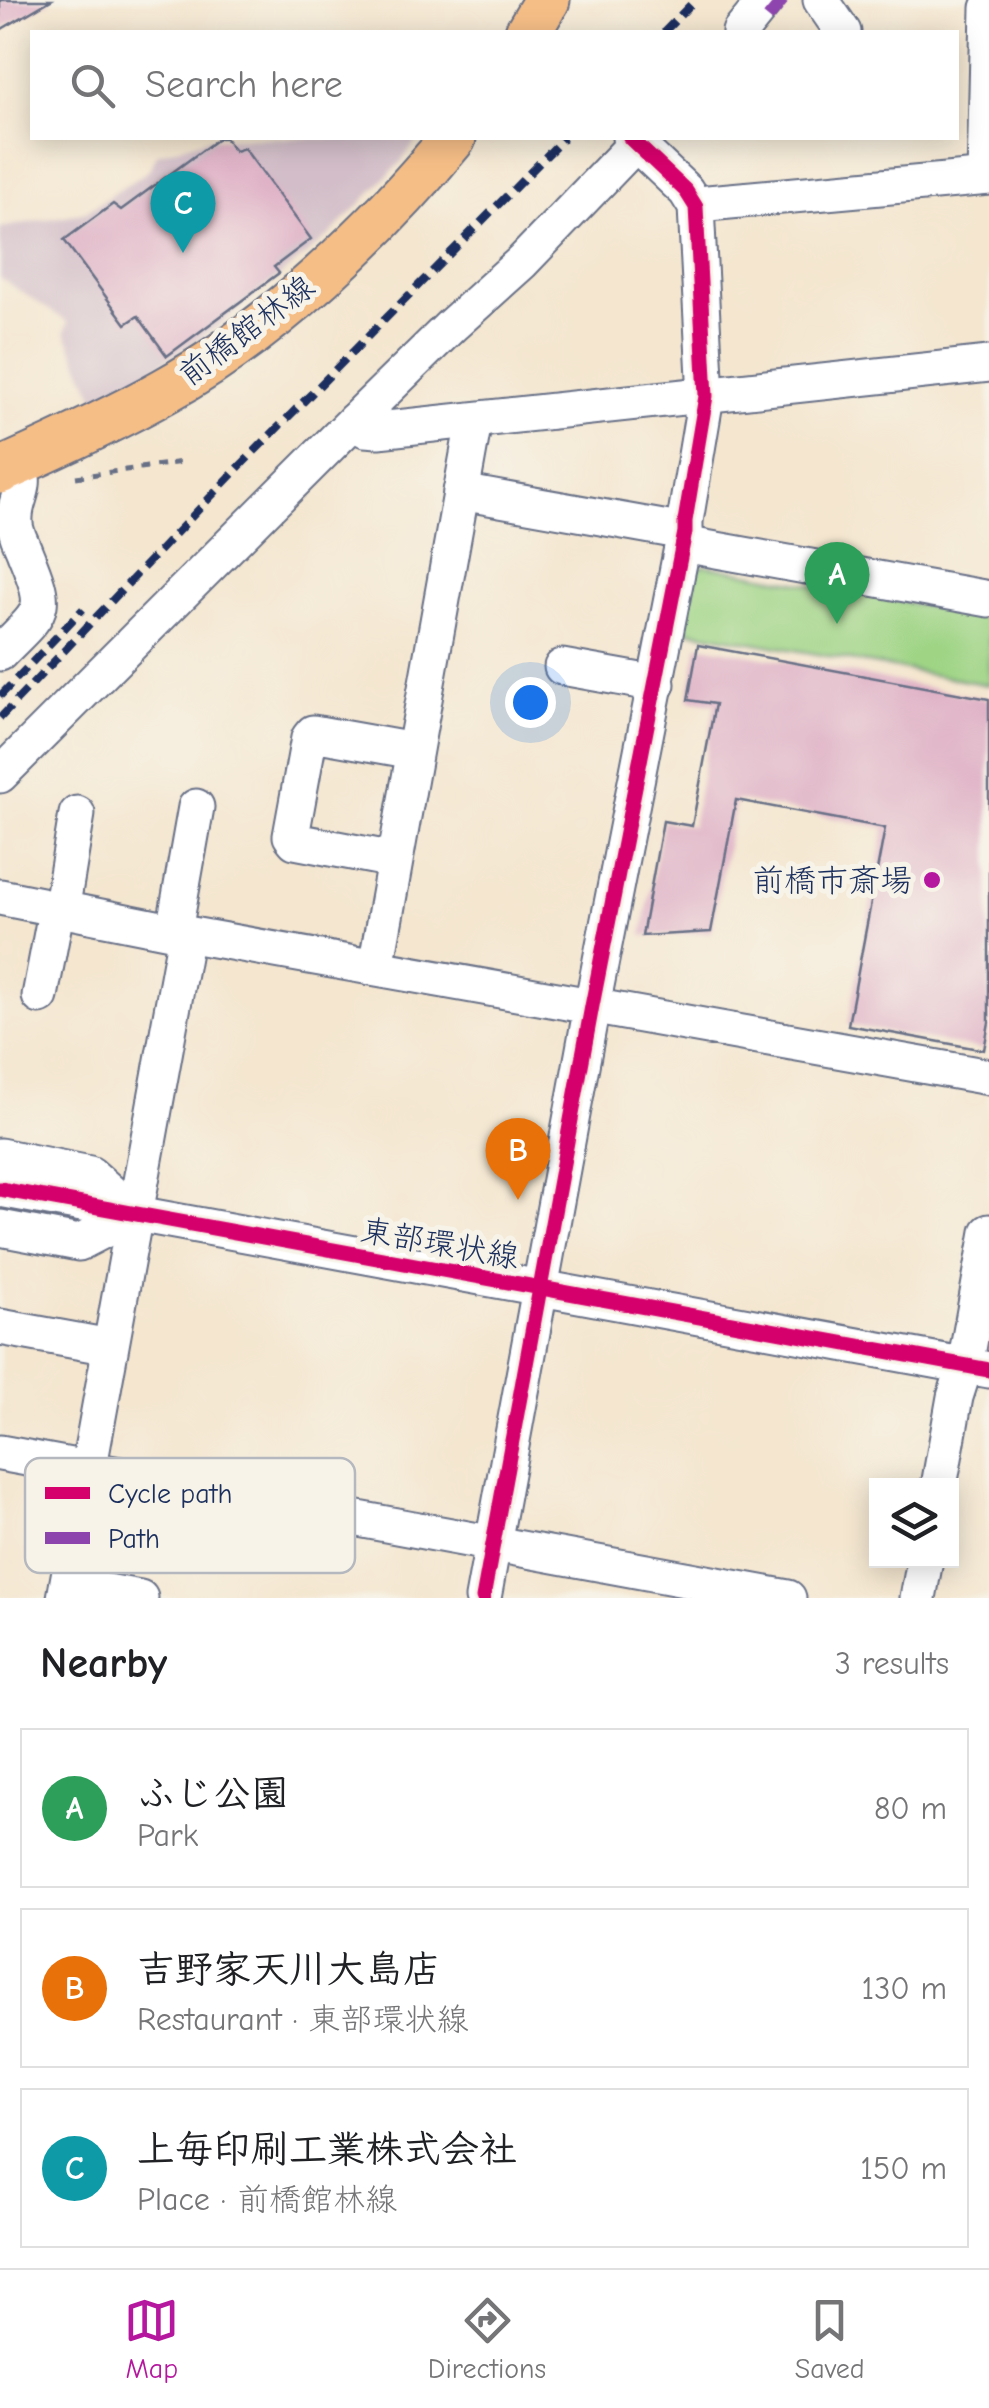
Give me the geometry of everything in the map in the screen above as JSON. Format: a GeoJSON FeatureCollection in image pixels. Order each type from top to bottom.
{"type":"FeatureCollection","features":[{"type":"Feature","properties":{"kind":"main road"},"geometry":{"type":"LineString","coordinates":[[529,30],[547,0]]}},
{"type":"Feature","properties":{"kind":"main road","name":"前橋館林線"},"geometry":{"type":"LineString","coordinates":[[9,467],[166,390],[254,332],[354,245],[452,140]]}},
{"type":"Feature","properties":{"kind":"street"},"geometry":{"type":"LineString","coordinates":[[821,0],[842,30]]}},
{"type":"Feature","properties":{"kind":"street"},"geometry":{"type":"LineString","coordinates":[[696,207],[987,177],[989,8]]}},
{"type":"Feature","properties":{"kind":"street"},"geometry":{"type":"LineString","coordinates":[[0,775],[354,421],[522,262],[635,140],[686,191],[696,207],[706,396],[657,684],[592,1006],[483,1598]]}},
{"type":"Feature","properties":{"kind":"street"},"geometry":{"type":"LineString","coordinates":[[354,421],[365,429],[378,430],[474,422],[989,364]]}},
{"type":"Feature","properties":{"kind":"street"},"geometry":{"type":"LineString","coordinates":[[376,966],[474,422]]}},
{"type":"Feature","properties":{"kind":"street"},"geometry":{"type":"LineString","coordinates":[[0,653],[32,620],[41,598],[38,584],[7,524],[24,478],[9,467]]}},
{"type":"Feature","properties":{"kind":"street"},"geometry":{"type":"LineString","coordinates":[[461,492],[989,599]]}},
{"type":"Feature","properties":{"kind":"street"},"geometry":{"type":"LineString","coordinates":[[562,667],[657,684]]}},
{"type":"Feature","properties":{"kind":"street"},"geometry":{"type":"LineString","coordinates":[[394,860],[295,842],[291,836],[309,738],[314,733],[414,752]]}},
{"type":"Feature","properties":{"kind":"street"},"geometry":{"type":"LineString","coordinates":[[91,1458],[135,1214],[196,807]]}},
{"type":"Feature","properties":{"kind":"street"},"geometry":{"type":"LineString","coordinates":[[40,996],[63,899],[77,814]]}},
{"type":"Feature","properties":{"kind":"street"},"geometry":{"type":"LineString","coordinates":[[0,897],[989,1077]]}},
{"type":"Feature","properties":{"kind":"street"},"geometry":{"type":"LineString","coordinates":[[0,1156],[90,1174],[135,1214]]}},
{"type":"Feature","properties":{"kind":"street","name":"東部環状線"},"geometry":{"type":"LineString","coordinates":[[0,1189],[977,1368]]}},
{"type":"Feature","properties":{"kind":"street"},"geometry":{"type":"LineString","coordinates":[[0,1228],[79,1243],[135,1214]]}},
{"type":"Feature","properties":{"kind":"street"},"geometry":{"type":"LineString","coordinates":[[940,1478],[955,1397],[977,1368],[989,1232]]}},
{"type":"Feature","properties":{"kind":"street"},"geometry":{"type":"LineString","coordinates":[[0,1326],[110,1347]]}},
{"type":"Feature","properties":{"kind":"street"},"geometry":{"type":"LineString","coordinates":[[0,1453],[26,1458]]}},
{"type":"Feature","properties":{"kind":"street"},"geometry":{"type":"LineString","coordinates":[[355,1520],[492,1545],[642,1585],[788,1598]]}},
{"type":"Feature","properties":{"kind":"street"},"geometry":{"type":"LineString","coordinates":[[918,1598],[924,1568]]}},
{"type":"Feature","properties":{"kind":"street"},"geometry":{"type":"LineString","coordinates":[[66,1592],[140,1598]]}},
{"type":"Feature","properties":{"kind":"path"},"geometry":{"type":"LineString","coordinates":[[64,479],[182,462]]}},
{"type":"Feature","properties":{"kind":"shaded area"},"geometry":{"type":"Polygon","coordinates":[[[202,140],[417,140],[331,234],[217,327],[98,404],[65,332],[68,322],[0,278],[0,228],[86,212],[148,171],[157,154],[202,140]]]}},
{"type":"Feature","properties":{"kind":"green space"},"geometry":{"type":"Polygon","coordinates":[[[704,565],[989,618],[989,685],[684,630],[696,570],[704,565]]]}},
{"type":"Feature","properties":{"kind":"building"},"geometry":{"type":"Polygon","coordinates":[[[0,0],[51,0],[0,30],[0,0]]]}},
{"type":"Feature","properties":{"kind":"building"},"geometry":{"type":"Polygon","coordinates":[[[216,140],[227,140],[235,151],[244,148],[311,239],[274,267],[279,273],[167,356],[138,316],[126,324],[64,240],[113,204],[121,210],[216,140]]]}},
{"type":"Feature","properties":{"kind":"building","name":"前橋市斎場"},"geometry":{"type":"Polygon","coordinates":[[[698,645],[989,699],[989,1022],[984,1050],[848,1025],[885,828],[736,800],[711,932],[642,936],[663,821],[692,826],[715,704],[688,700],[698,645]]]}},
{"type":"Feature","properties":{"kind":"railway"},"geometry":{"type":"LineString","coordinates":[[666,30],[695,0]]}},
{"type":"Feature","properties":{"kind":"railway"},"geometry":{"type":"LineString","coordinates":[[0,718],[240,466],[562,140]]}},
{"type":"Feature","properties":{"kind":"railway"},"geometry":{"type":"LineString","coordinates":[[0,696],[83,609]]}},
{"type":"Feature","properties":{"kind":"marked path"},"geometry":{"type":"LineString","coordinates":[[768,18],[783,0]]}},
{"type":"Feature","properties":{"kind":"cycle path"},"geometry":{"type":"LineString","coordinates":[[483,1598],[592,1006],[685,532],[706,396],[696,207],[686,191],[632,140]]}},
{"type":"Feature","properties":{"kind":"cycle path"},"geometry":{"type":"LineString","coordinates":[[0,1189],[989,1370]]}},
{"type":"Feature","properties":{"kind":"place","name":"上毎印刷工業株式会社"},"geometry":{"type":"Point","coordinates":[183,253]}},
{"type":"Feature","properties":{"kind":"place","name":"ふじ公園"},"geometry":{"type":"Point","coordinates":[837,624]}},
{"type":"Feature","properties":{"kind":"place","name":"前橋市斎場"},"geometry":{"type":"Point","coordinates":[932,880]}},
{"type":"Feature","properties":{"kind":"place","name":"吉野家天川大島店"},"geometry":{"type":"Point","coordinates":[518,1200]}}]}
